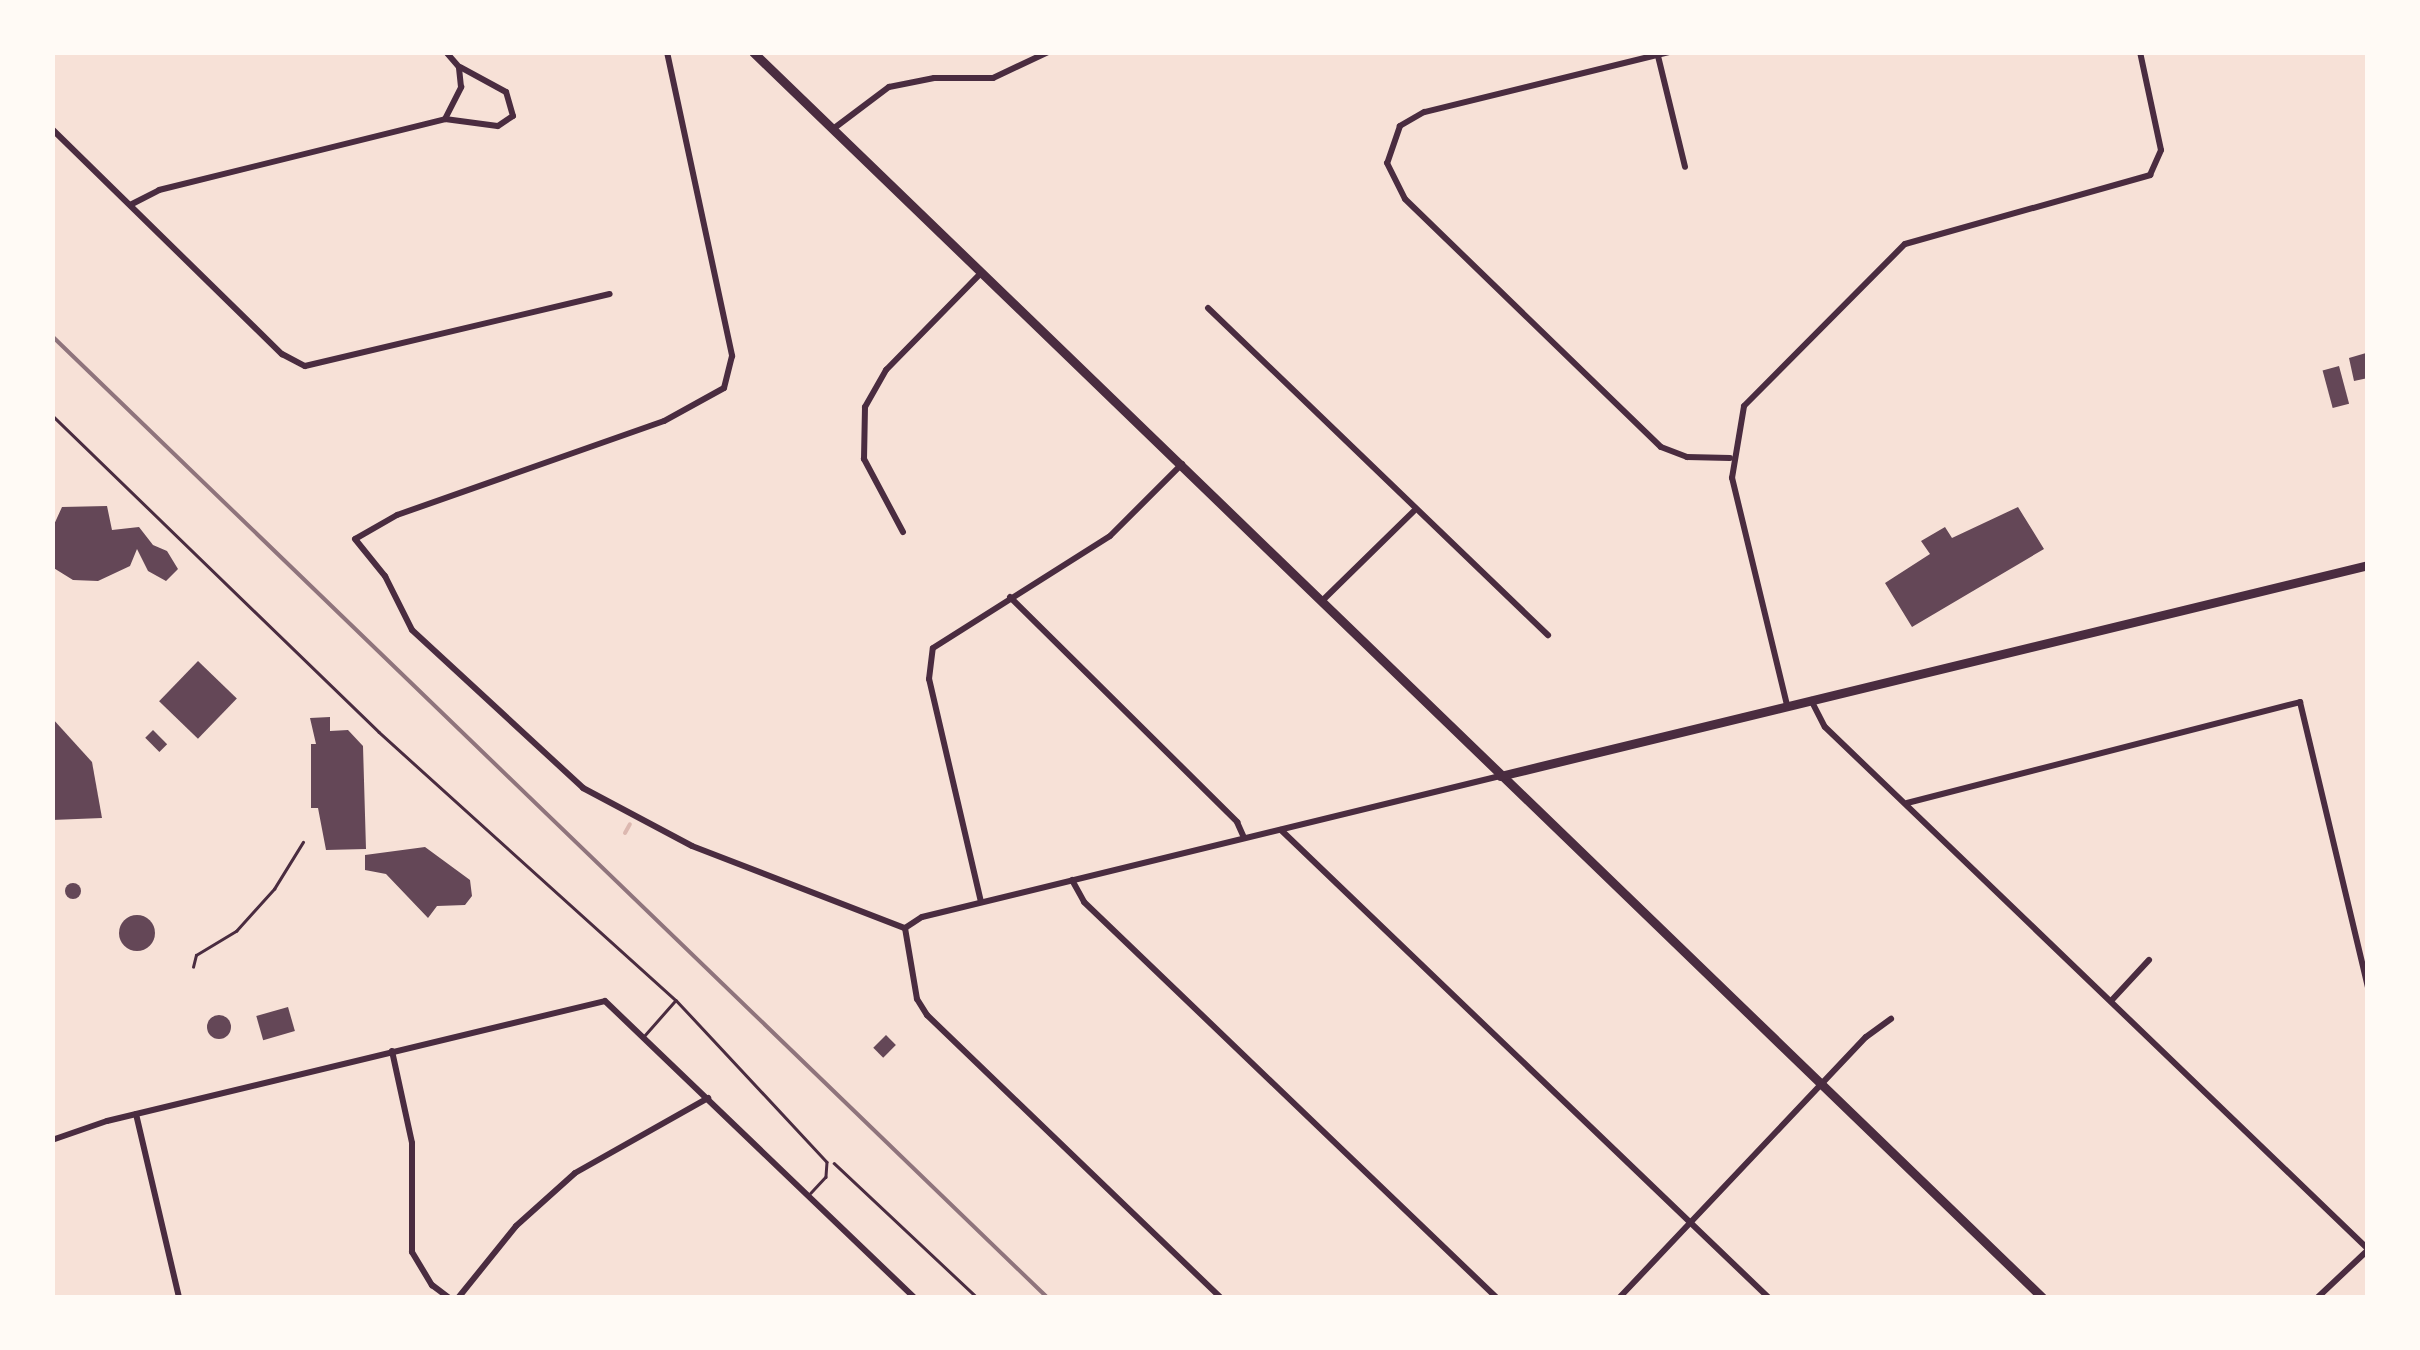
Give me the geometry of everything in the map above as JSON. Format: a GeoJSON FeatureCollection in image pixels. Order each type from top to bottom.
{"type":"FeatureCollection","features":[{"type":"Feature","properties":{"kind":"main road"},"geometry":{"type":"LineString","coordinates":[[754,52],[2043,1298]]}},
{"type":"Feature","properties":{"kind":"main road"},"geometry":{"type":"LineString","coordinates":[[1500,776],[2368,565]]}},
{"type":"Feature","properties":{"kind":"street"},"geometry":{"type":"LineString","coordinates":[[132,204],[159,190],[444,119],[498,126],[513,116],[512,98],[459,67],[446,52]]}},
{"type":"Feature","properties":{"kind":"street"},"geometry":{"type":"LineString","coordinates":[[667,52],[732,356],[724,388],[664,422],[396,515],[355,539],[385,576],[412,630],[583,788],[692,846],[906,928]]}},
{"type":"Feature","properties":{"kind":"street"},"geometry":{"type":"LineString","coordinates":[[833,129],[889,87],[934,78],[993,78],[1048,52]]}},
{"type":"Feature","properties":{"kind":"street"},"geometry":{"type":"LineString","coordinates":[[1670,52],[1424,112],[1400,126],[1388,154],[1388,173],[1405,199],[1661,447],[1687,457],[1730,458]]}},
{"type":"Feature","properties":{"kind":"street"},"geometry":{"type":"LineString","coordinates":[[1787,705],[1730,458],[1738,419],[1754,391],[1906,244],[2150,176],[2161,150],[2140,52]]}},
{"type":"Feature","properties":{"kind":"street"},"geometry":{"type":"LineString","coordinates":[[1658,56],[1684,166]]}},
{"type":"Feature","properties":{"kind":"street"},"geometry":{"type":"LineString","coordinates":[[444,119],[457,103],[459,67]]}},
{"type":"Feature","properties":{"kind":"street"},"geometry":{"type":"LineString","coordinates":[[52,129],[282,354],[305,366],[610,294]]}},
{"type":"Feature","properties":{"kind":"street"},"geometry":{"type":"LineString","coordinates":[[903,532],[864,459],[865,407],[886,370],[982,272]]}},
{"type":"Feature","properties":{"kind":"street"},"geometry":{"type":"LineString","coordinates":[[1208,308],[1414,511],[1548,636]]}},
{"type":"Feature","properties":{"kind":"street"},"geometry":{"type":"LineString","coordinates":[[981,902],[928,664],[948,635],[1110,536],[1182,464]]}},
{"type":"Feature","properties":{"kind":"street"},"geometry":{"type":"LineString","coordinates":[[1324,600],[1414,511]]}},
{"type":"Feature","properties":{"kind":"street"},"geometry":{"type":"LineString","coordinates":[[1010,598],[1237,822],[1244,838]]}},
{"type":"Feature","properties":{"kind":"street"},"geometry":{"type":"LineString","coordinates":[[1810,699],[1826,727],[2368,1249],[2317,1298]]}},
{"type":"Feature","properties":{"kind":"street"},"geometry":{"type":"LineString","coordinates":[[1907,803],[2300,702],[2368,986]]}},
{"type":"Feature","properties":{"kind":"street"},"geometry":{"type":"LineString","coordinates":[[906,928],[922,917],[1500,776]]}},
{"type":"Feature","properties":{"kind":"street"},"geometry":{"type":"LineString","coordinates":[[1281,830],[1769,1298]]}},
{"type":"Feature","properties":{"kind":"street"},"geometry":{"type":"LineString","coordinates":[[1072,880],[1121,938],[1497,1298]]}},
{"type":"Feature","properties":{"kind":"street"},"geometry":{"type":"LineString","coordinates":[[906,928],[917,999],[927,1014],[1221,1298]]}},
{"type":"Feature","properties":{"kind":"street"},"geometry":{"type":"LineString","coordinates":[[2111,1001],[2149,960]]}},
{"type":"Feature","properties":{"kind":"street"},"geometry":{"type":"LineString","coordinates":[[52,1140],[136,1114],[574,1004],[609,1004],[915,1298]]}},
{"type":"Feature","properties":{"kind":"street"},"geometry":{"type":"LineString","coordinates":[[1619,1298],[1824,1086],[1866,1037],[1892,1019]]}},
{"type":"Feature","properties":{"kind":"street"},"geometry":{"type":"LineString","coordinates":[[392,1051],[412,1143],[412,1252],[432,1284],[449,1298]]}},
{"type":"Feature","properties":{"kind":"street"},"geometry":{"type":"LineString","coordinates":[[458,1298],[516,1226],[575,1172],[708,1098]]}},
{"type":"Feature","properties":{"kind":"street"},"geometry":{"type":"LineString","coordinates":[[136,1114],[179,1298]]}},
{"type":"Feature","properties":{"kind":"lane"},"geometry":{"type":"LineString","coordinates":[[52,415],[379,732],[676,1000],[827,1162],[826,1177],[809,1195]]}},
{"type":"Feature","properties":{"kind":"lane"},"geometry":{"type":"LineString","coordinates":[[644,1036],[676,1000]]}},
{"type":"Feature","properties":{"kind":"path"},"geometry":{"type":"LineString","coordinates":[[193,967],[196,955],[236,931],[274,890],[303,842]]}},
{"type":"Feature","properties":{"kind":"path"},"geometry":{"type":"LineString","coordinates":[[827,1162],[838,1163],[978,1298]]}},
{"type":"Feature","properties":{"kind":"building"},"geometry":{"type":"Polygon","coordinates":[[[2366,353],[2368,378],[2354,381],[2349,358],[2366,353]]]}},
{"type":"Feature","properties":{"kind":"building"},"geometry":{"type":"Polygon","coordinates":[[[2339,366],[2349,404],[2333,408],[2323,370],[2339,366]]]}},
{"type":"Feature","properties":{"kind":"building"},"geometry":{"type":"Polygon","coordinates":[[[107,506],[112,530],[139,527],[153,545],[167,551],[178,569],[166,581],[148,571],[137,549],[130,566],[98,581],[73,580],[52,567],[52,529],[62,507],[107,506]]]}},
{"type":"Feature","properties":{"kind":"building"},"geometry":{"type":"Polygon","coordinates":[[[2018,507],[2044,549],[1912,627],[1885,583],[1930,554],[1921,541],[1945,527],[1952,538],[2018,507]]]}},
{"type":"Feature","properties":{"kind":"building"},"geometry":{"type":"Polygon","coordinates":[[[198,661],[237,699],[198,739],[159,701],[198,661]]]}},
{"type":"Feature","properties":{"kind":"building"},"geometry":{"type":"Polygon","coordinates":[[[330,717],[330,731],[348,730],[363,746],[366,849],[326,850],[318,808],[311,808],[311,744],[316,744],[310,718],[330,717]]]}},
{"type":"Feature","properties":{"kind":"building"},"geometry":{"type":"Polygon","coordinates":[[[52,718],[92,762],[102,818],[52,820],[52,718]]]}},
{"type":"Feature","properties":{"kind":"building"},"geometry":{"type":"Polygon","coordinates":[[[153,730],[167,744],[159,752],[145,738],[153,730]]]}},
{"type":"Feature","properties":{"kind":"building"},"geometry":{"type":"Polygon","coordinates":[[[425,847],[470,880],[472,896],[465,905],[437,906],[428,918],[386,874],[365,870],[365,855],[425,847]]]}},
{"type":"Feature","properties":{"kind":"building"},"geometry":{"type":"Polygon","coordinates":[[[73,883],[81,891],[73,899],[65,891],[73,883]]]}},
{"type":"Feature","properties":{"kind":"building"},"geometry":{"type":"Polygon","coordinates":[[[137,915],[150,920],[155,933],[150,946],[137,951],[124,946],[119,933],[124,920],[137,915]]]}},
{"type":"Feature","properties":{"kind":"building"},"geometry":{"type":"Polygon","coordinates":[[[288,1007],[295,1031],[263,1040],[256,1016],[288,1007]]]}},
{"type":"Feature","properties":{"kind":"building"},"geometry":{"type":"Polygon","coordinates":[[[219,1015],[231,1027],[219,1039],[207,1027],[219,1015]]]}},
{"type":"Feature","properties":{"kind":"building"},"geometry":{"type":"Polygon","coordinates":[[[886,1035],[896,1045],[883,1058],[873,1048],[886,1035]]]}},
{"type":"Feature","properties":{"kind":"waterway"},"geometry":{"type":"LineString","coordinates":[[625,833],[630,824]]}},
{"type":"Feature","properties":{"kind":"railway"},"geometry":{"type":"LineString","coordinates":[[52,336],[1048,1298]]}}]}
